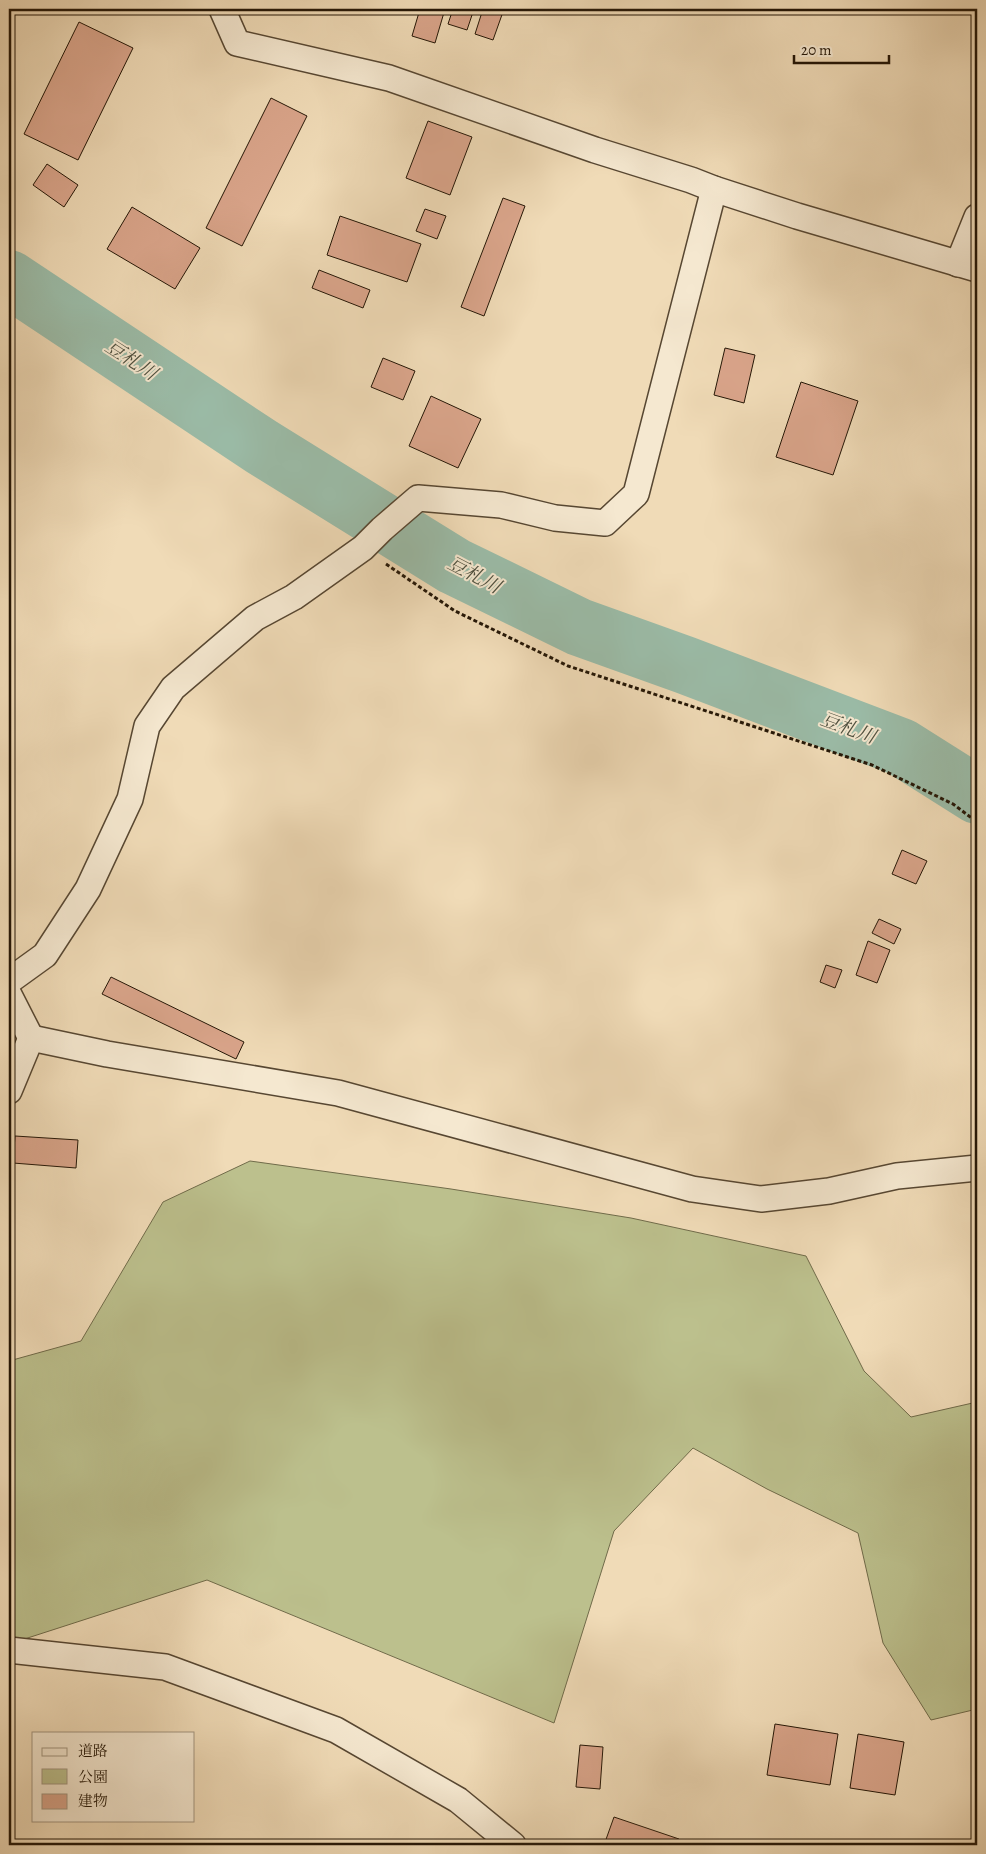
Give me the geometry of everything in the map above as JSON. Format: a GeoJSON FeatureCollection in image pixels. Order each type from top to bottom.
{"type":"FeatureCollection","features":[{"type":"Feature","properties":{"kind":"street"},"geometry":{"type":"LineString","coordinates":[[222,9],[237,43],[389,78],[595,150],[796,216],[968,266],[977,217]]}},
{"type":"Feature","properties":{"kind":"street"},"geometry":{"type":"LineString","coordinates":[[9,981],[45,955],[88,889],[130,798],[147,726],[173,688],[255,618],[294,597],[363,548],[382,528],[418,498],[501,505],[555,518],[605,523],[636,494],[714,189]]}},
{"type":"Feature","properties":{"kind":"street"},"geometry":{"type":"LineString","coordinates":[[9,995],[32,1038]]}},
{"type":"Feature","properties":{"kind":"street"},"geometry":{"type":"LineString","coordinates":[[9,1091],[32,1038]]}},
{"type":"Feature","properties":{"kind":"street"},"geometry":{"type":"LineString","coordinates":[[32,1038],[117,1055],[338,1093],[692,1189],[761,1200],[829,1191],[897,1176],[977,1168]]}},
{"type":"Feature","properties":{"kind":"street"},"geometry":{"type":"LineString","coordinates":[[9,1650],[165,1667],[336,1730],[458,1800],[513,1845]]}},
{"type":"Feature","properties":{"kind":"path"},"geometry":{"type":"LineString","coordinates":[[363,548],[455,611],[568,666],[872,765],[953,804],[977,822]]}},
{"type":"Feature","properties":{"kind":"green space"},"geometry":{"type":"Polygon","coordinates":[[[250,1161],[451,1189],[631,1218],[806,1256],[864,1371],[911,1417],[977,1402],[977,1709],[931,1720],[883,1643],[858,1533],[767,1489],[693,1448],[614,1531],[554,1723],[207,1580],[9,1644],[9,1361],[81,1341],[163,1202],[250,1161]]]}},
{"type":"Feature","properties":{"kind":"building"},"geometry":{"type":"Polygon","coordinates":[[[420,9],[445,9],[435,43],[412,36],[420,9]]]}},
{"type":"Feature","properties":{"kind":"building"},"geometry":{"type":"Polygon","coordinates":[[[453,9],[474,9],[467,30],[448,24],[453,9]]]}},
{"type":"Feature","properties":{"kind":"building"},"geometry":{"type":"Polygon","coordinates":[[[483,9],[504,9],[493,40],[475,34],[483,9]]]}},
{"type":"Feature","properties":{"kind":"building"},"geometry":{"type":"Polygon","coordinates":[[[79,22],[133,48],[78,160],[24,134],[79,22]]]}},
{"type":"Feature","properties":{"kind":"building"},"geometry":{"type":"Polygon","coordinates":[[[271,98],[307,116],[242,246],[206,228],[271,98]]]}},
{"type":"Feature","properties":{"kind":"building"},"geometry":{"type":"Polygon","coordinates":[[[428,121],[472,137],[450,195],[406,178],[428,121]]]}},
{"type":"Feature","properties":{"kind":"building"},"geometry":{"type":"Polygon","coordinates":[[[47,164],[78,185],[64,207],[33,185],[47,164]]]}},
{"type":"Feature","properties":{"kind":"building"},"geometry":{"type":"Polygon","coordinates":[[[503,198],[525,206],[484,316],[461,307],[503,198]]]}},
{"type":"Feature","properties":{"kind":"building"},"geometry":{"type":"Polygon","coordinates":[[[132,207],[200,248],[175,289],[107,249],[132,207]]]}},
{"type":"Feature","properties":{"kind":"building"},"geometry":{"type":"Polygon","coordinates":[[[425,209],[446,216],[437,239],[416,231],[425,209]]]}},
{"type":"Feature","properties":{"kind":"building"},"geometry":{"type":"Polygon","coordinates":[[[340,216],[421,244],[407,282],[327,255],[340,216]]]}},
{"type":"Feature","properties":{"kind":"building"},"geometry":{"type":"Polygon","coordinates":[[[319,270],[370,290],[363,308],[312,288],[319,270]]]}},
{"type":"Feature","properties":{"kind":"building"},"geometry":{"type":"Polygon","coordinates":[[[725,348],[755,355],[744,403],[714,395],[725,348]]]}},
{"type":"Feature","properties":{"kind":"building"},"geometry":{"type":"Polygon","coordinates":[[[383,358],[415,371],[403,400],[371,387],[383,358]]]}},
{"type":"Feature","properties":{"kind":"building"},"geometry":{"type":"Polygon","coordinates":[[[801,382],[858,401],[833,475],[776,457],[801,382]]]}},
{"type":"Feature","properties":{"kind":"building"},"geometry":{"type":"Polygon","coordinates":[[[431,396],[481,419],[458,468],[409,446],[431,396]]]}},
{"type":"Feature","properties":{"kind":"building"},"geometry":{"type":"Polygon","coordinates":[[[902,850],[927,861],[916,884],[892,874],[902,850]]]}},
{"type":"Feature","properties":{"kind":"building"},"geometry":{"type":"Polygon","coordinates":[[[879,919],[901,929],[894,944],[872,933],[879,919]]]}},
{"type":"Feature","properties":{"kind":"building"},"geometry":{"type":"Polygon","coordinates":[[[868,941],[890,950],[877,983],[856,975],[868,941]]]}},
{"type":"Feature","properties":{"kind":"building"},"geometry":{"type":"Polygon","coordinates":[[[826,965],[842,970],[835,988],[820,982],[826,965]]]}},
{"type":"Feature","properties":{"kind":"building"},"geometry":{"type":"Polygon","coordinates":[[[111,977],[244,1042],[236,1059],[102,994],[111,977]]]}},
{"type":"Feature","properties":{"kind":"building"},"geometry":{"type":"Polygon","coordinates":[[[15,1136],[78,1140],[76,1168],[13,1163],[15,1136]]]}},
{"type":"Feature","properties":{"kind":"building"},"geometry":{"type":"Polygon","coordinates":[[[775,1724],[838,1734],[830,1785],[767,1775],[775,1724]]]}},
{"type":"Feature","properties":{"kind":"building"},"geometry":{"type":"Polygon","coordinates":[[[858,1734],[904,1742],[895,1795],[850,1788],[858,1734]]]}},
{"type":"Feature","properties":{"kind":"building"},"geometry":{"type":"Polygon","coordinates":[[[580,1745],[603,1747],[600,1789],[576,1787],[580,1745]]]}},
{"type":"Feature","properties":{"kind":"building"},"geometry":{"type":"Polygon","coordinates":[[[614,1817],[679,1839],[677,1845],[604,1845],[614,1817]]]}},
{"type":"Feature","properties":{"kind":"waterway","name":"豆札川"},"geometry":{"type":"LineString","coordinates":[[9,279],[262,447],[454,566],[579,627],[901,747],[977,795]]}}]}
